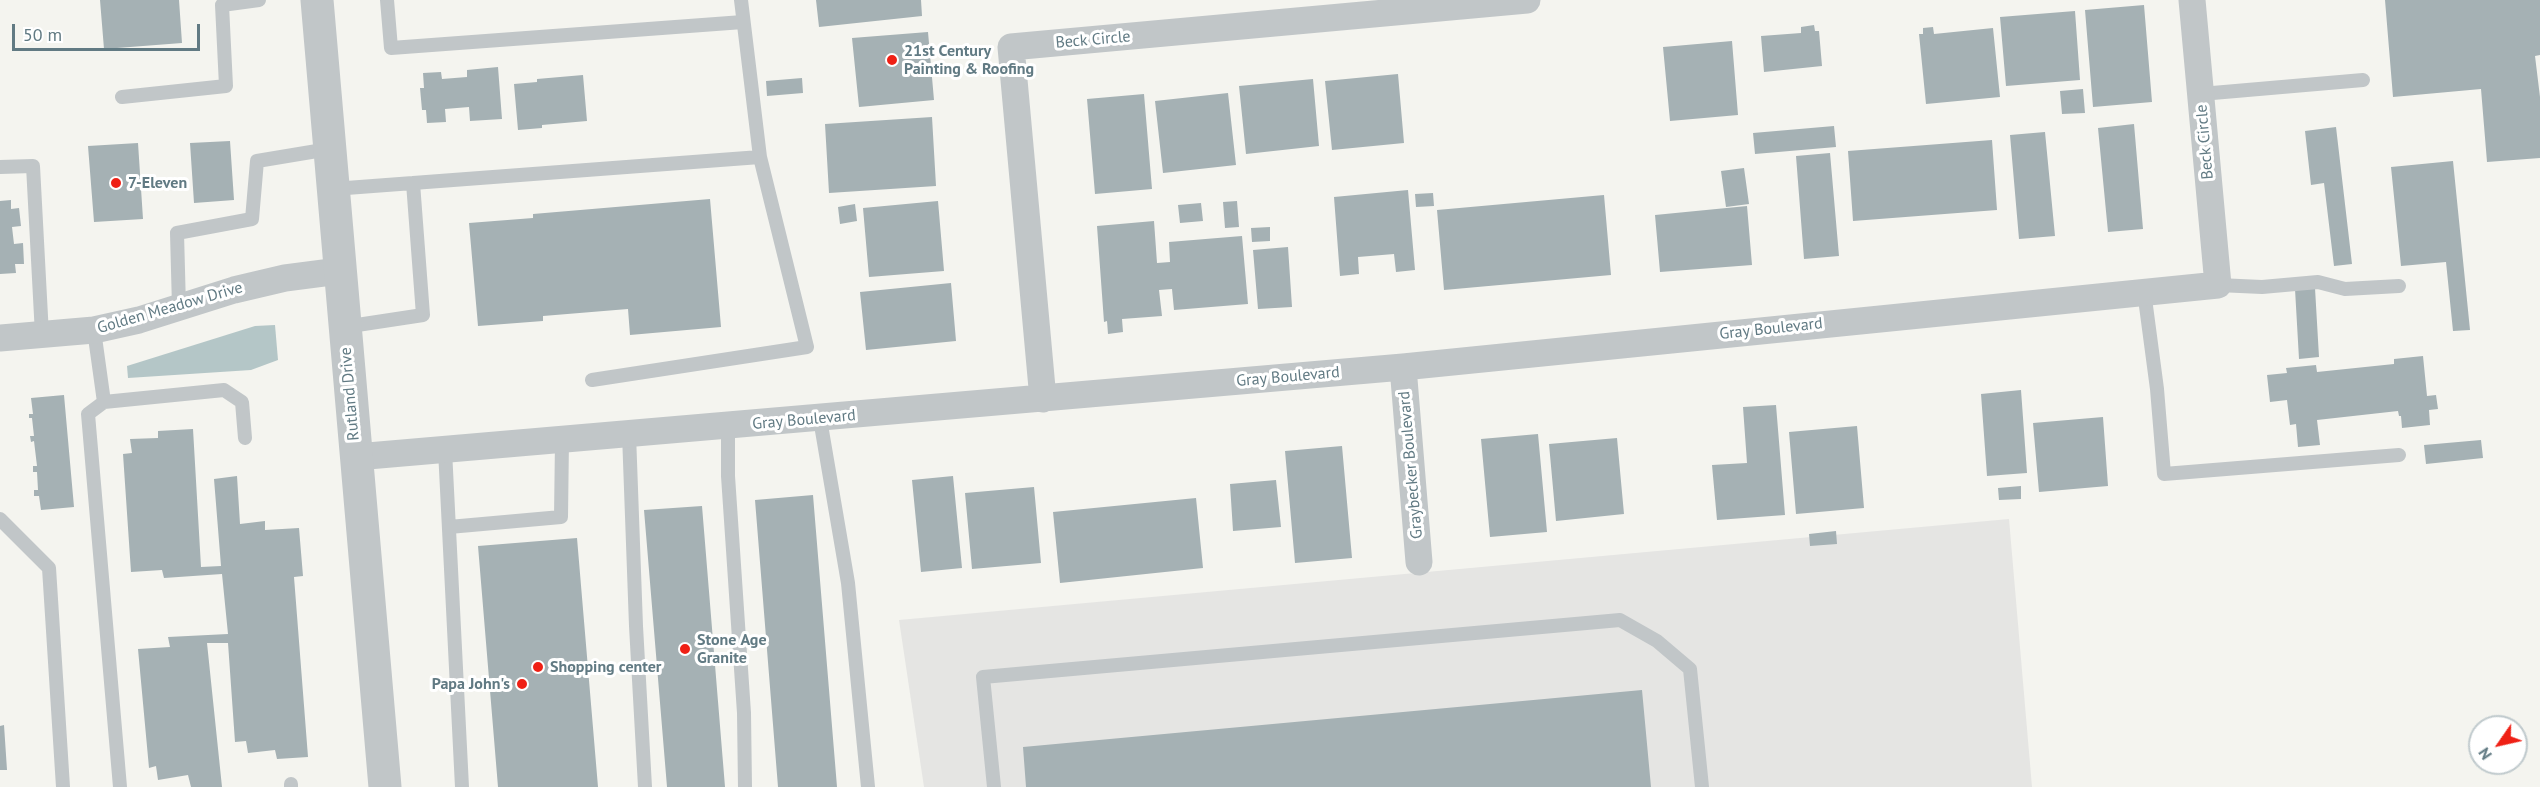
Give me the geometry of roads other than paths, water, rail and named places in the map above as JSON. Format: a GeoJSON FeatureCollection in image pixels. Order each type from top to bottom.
{"type":"FeatureCollection","features":[{"type":"Feature","properties":{"kind":"street","name":"Rutland Drive"},"geometry":{"type":"LineString","coordinates":[[317,0],[385,787]]}},
{"type":"Feature","properties":{"kind":"street","name":"Beck Circle"},"geometry":{"type":"LineString","coordinates":[[1043,399],[1011,47],[1527,0]]}},
{"type":"Feature","properties":{"kind":"street","name":"Beck Circle"},"geometry":{"type":"LineString","coordinates":[[2192,0],[2218,285]]}},
{"type":"Feature","properties":{"kind":"street","name":"Golden Meadow Drive"},"geometry":{"type":"LineString","coordinates":[[0,338],[94,330],[139,320],[244,287],[285,278],[339,271]]}},
{"type":"Feature","properties":{"kind":"street","name":"Gray Boulevard"},"geometry":{"type":"LineString","coordinates":[[356,457],[1403,367],[2218,285]]}},
{"type":"Feature","properties":{"kind":"street","name":"Graybecker Boulevard"},"geometry":{"type":"LineString","coordinates":[[1403,367],[1419,562]]}},
{"type":"Feature","properties":{"kind":"lane"},"geometry":{"type":"LineString","coordinates":[[122,97],[226,86],[222,3],[259,0]]}},
{"type":"Feature","properties":{"kind":"lane"},"geometry":{"type":"LineString","coordinates":[[387,0],[391,48],[743,22]]}},
{"type":"Feature","properties":{"kind":"lane"},"geometry":{"type":"LineString","coordinates":[[592,380],[807,347],[760,157],[741,0]]}},
{"type":"Feature","properties":{"kind":"lane"},"geometry":{"type":"LineString","coordinates":[[2201,94],[2363,80]]}},
{"type":"Feature","properties":{"kind":"lane"},"geometry":{"type":"LineString","coordinates":[[179,307],[177,232],[252,219],[257,160],[329,150]]}},
{"type":"Feature","properties":{"kind":"lane"},"geometry":{"type":"LineString","coordinates":[[333,189],[760,157]]}},
{"type":"Feature","properties":{"kind":"lane"},"geometry":{"type":"LineString","coordinates":[[0,167],[33,166],[42,335]]}},
{"type":"Feature","properties":{"kind":"lane"},"geometry":{"type":"LineString","coordinates":[[344,327],[423,315],[412,183]]}},
{"type":"Feature","properties":{"kind":"lane"},"geometry":{"type":"LineString","coordinates":[[2218,285],[2262,287],[2318,282],[2345,290],[2399,286]]}},
{"type":"Feature","properties":{"kind":"lane"},"geometry":{"type":"LineString","coordinates":[[2144,291],[2157,389],[2164,474],[2399,455]]}},
{"type":"Feature","properties":{"kind":"lane"},"geometry":{"type":"LineString","coordinates":[[94,330],[104,402]]}},
{"type":"Feature","properties":{"kind":"lane"},"geometry":{"type":"LineString","coordinates":[[120,787],[88,414],[104,402],[224,390],[242,402],[245,438]]}},
{"type":"Feature","properties":{"kind":"lane"},"geometry":{"type":"LineString","coordinates":[[820,418],[848,583],[868,787]]}},
{"type":"Feature","properties":{"kind":"lane"},"geometry":{"type":"LineString","coordinates":[[728,426],[728,476],[744,713],[745,787]]}},
{"type":"Feature","properties":{"kind":"lane"},"geometry":{"type":"LineString","coordinates":[[629,435],[645,787]]}},
{"type":"Feature","properties":{"kind":"lane"},"geometry":{"type":"LineString","coordinates":[[449,526],[561,517],[562,440]]}},
{"type":"Feature","properties":{"kind":"lane"},"geometry":{"type":"LineString","coordinates":[[445,450],[462,787]]}},
{"type":"Feature","properties":{"kind":"lane"},"geometry":{"type":"LineString","coordinates":[[0,519],[49,568],[63,787]]}},
{"type":"Feature","properties":{"kind":"lane"},"geometry":{"type":"LineString","coordinates":[[994,787],[983,677],[1620,620],[1657,641],[1690,669],[1702,787]]}},
{"type":"Feature","properties":{"kind":"place","name":"21st Century Painting & Roofing"},"geometry":{"type":"Point","coordinates":[892,60]}},
{"type":"Feature","properties":{"kind":"place","name":"7-Eleven"},"geometry":{"type":"Point","coordinates":[116,183]}},
{"type":"Feature","properties":{"kind":"place","name":"Stone Age Granite"},"geometry":{"type":"Point","coordinates":[685,649]}},
{"type":"Feature","properties":{"kind":"place","name":"Shopping center"},"geometry":{"type":"Point","coordinates":[538,667]}},
{"type":"Feature","properties":{"kind":"place","name":"Papa John's"},"geometry":{"type":"Point","coordinates":[522,684]}}]}
